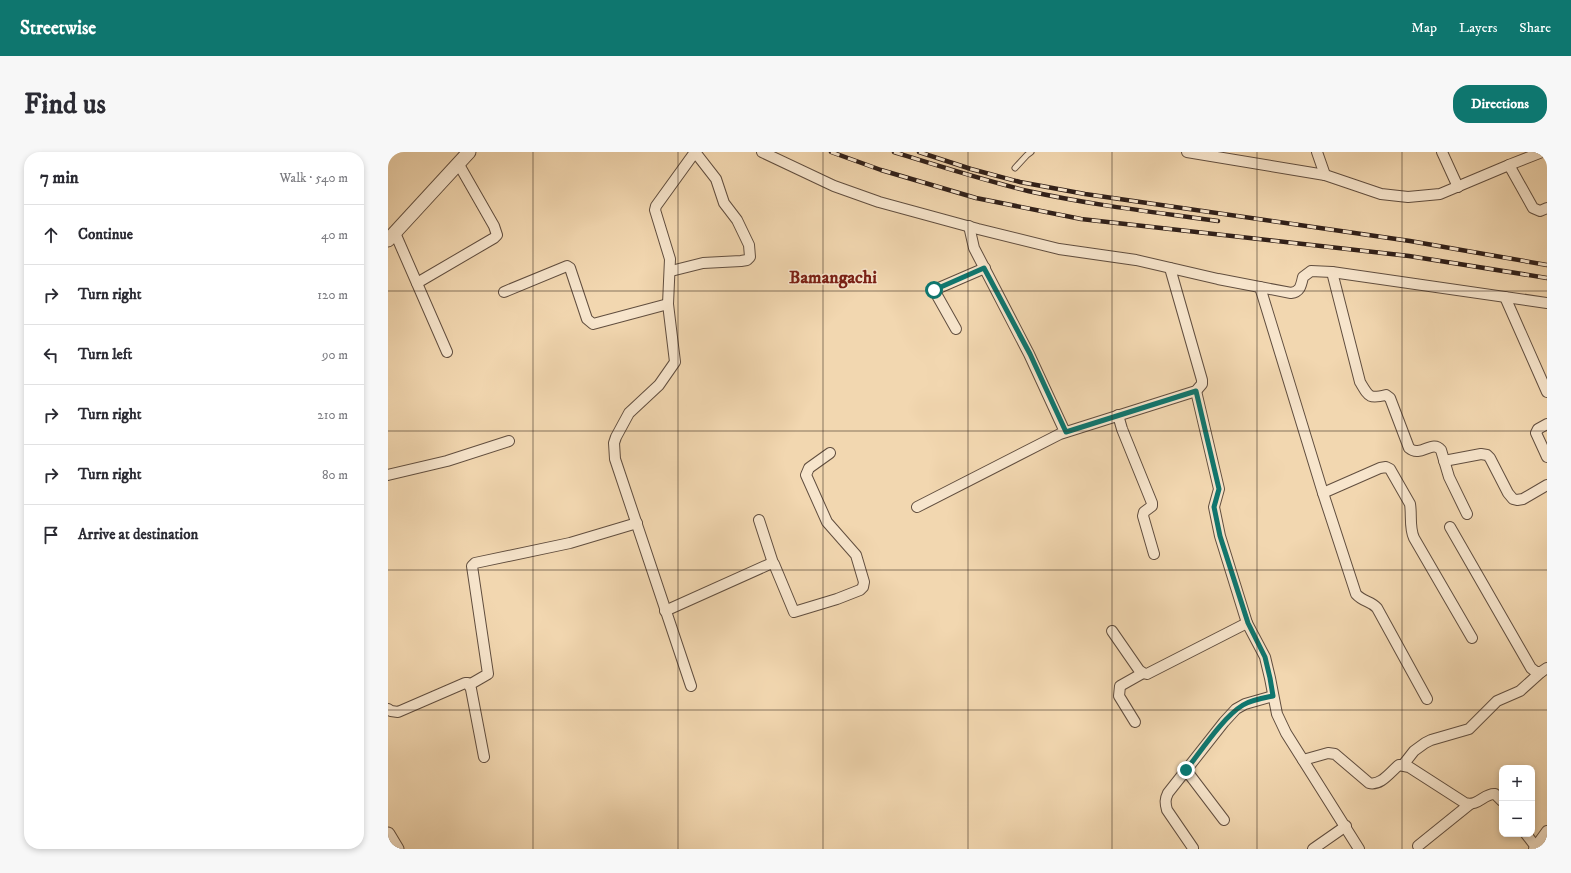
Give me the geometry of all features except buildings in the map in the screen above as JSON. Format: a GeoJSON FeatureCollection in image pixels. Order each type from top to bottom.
{"type":"FeatureCollection","features":[{"type":"Feature","properties":{"kind":"street"},"geometry":{"type":"LineString","coordinates":[[447,352],[417,283],[392,236],[469,152]]}},
{"type":"Feature","properties":{"kind":"street"},"geometry":{"type":"LineString","coordinates":[[670,272],[696,264],[741,261],[750,258],[749,245],[737,220],[724,203],[716,179],[695,152],[656,206],[655,210],[670,259],[668,304],[675,362],[659,385],[629,412],[614,443],[615,459],[691,686]]}},
{"type":"Feature","properties":{"kind":"street"},"geometry":{"type":"LineString","coordinates":[[762,152],[834,186],[879,202],[1059,249],[1136,260],[1290,293],[1295,292],[1302,286],[1303,277],[1311,271],[1332,272],[1547,303]]}},
{"type":"Feature","properties":{"kind":"street"},"geometry":{"type":"LineString","coordinates":[[1187,152],[1325,175],[1367,190],[1390,196],[1408,198],[1440,194],[1542,152]]}},
{"type":"Feature","properties":{"kind":"street"},"geometry":{"type":"LineString","coordinates":[[1317,152],[1325,175]]}},
{"type":"Feature","properties":{"kind":"street"},"geometry":{"type":"LineString","coordinates":[[1442,152],[1458,187]]}},
{"type":"Feature","properties":{"kind":"street"},"geometry":{"type":"LineString","coordinates":[[417,283],[497,235],[494,226],[458,163]]}},
{"type":"Feature","properties":{"kind":"street"},"geometry":{"type":"LineString","coordinates":[[1509,165],[1534,208],[1540,211],[1547,208]]}},
{"type":"Feature","properties":{"kind":"street"},"geometry":{"type":"LineString","coordinates":[[969,226],[974,248],[1030,354],[1066,432]]}},
{"type":"Feature","properties":{"kind":"street"},"geometry":{"type":"LineString","coordinates":[[504,292],[567,266],[570,268],[587,319],[593,324],[668,304]]}},
{"type":"Feature","properties":{"kind":"street"},"geometry":{"type":"LineString","coordinates":[[956,330],[934,290],[984,268]]}},
{"type":"Feature","properties":{"kind":"street"},"geometry":{"type":"LineString","coordinates":[[916,507],[1053,437],[1196,391],[1202,384],[1202,380],[1170,268]]}},
{"type":"Feature","properties":{"kind":"street"},"geometry":{"type":"LineString","coordinates":[[1332,272],[1360,382],[1371,397],[1375,398],[1386,395],[1390,398],[1409,448],[1412,451],[1417,452],[1434,445],[1438,446],[1441,450],[1449,477],[1466,514]]}},
{"type":"Feature","properties":{"kind":"street"},"geometry":{"type":"LineString","coordinates":[[1260,287],[1323,493],[1356,594],[1360,599],[1374,605],[1377,608],[1427,699]]}},
{"type":"Feature","properties":{"kind":"street"},"geometry":{"type":"LineString","coordinates":[[1505,298],[1547,392]]}},
{"type":"Feature","properties":{"kind":"street"},"geometry":{"type":"LineString","coordinates":[[1196,391],[1219,489],[1214,504],[1214,510],[1220,536],[1248,623],[1265,657],[1277,714],[1286,733],[1346,826],[1359,849]]}},
{"type":"Feature","properties":{"kind":"street"},"geometry":{"type":"LineString","coordinates":[[1118,415],[1122,429],[1152,503],[1152,506],[1144,512],[1143,516],[1154,554]]}},
{"type":"Feature","properties":{"kind":"street"},"geometry":{"type":"LineString","coordinates":[[1547,424],[1538,428],[1536,433],[1547,457]]}},
{"type":"Feature","properties":{"kind":"street"},"geometry":{"type":"LineString","coordinates":[[388,475],[448,461],[509,441]]}},
{"type":"Feature","properties":{"kind":"street"},"geometry":{"type":"LineString","coordinates":[[759,520],[773,564],[794,612],[837,599],[860,590],[863,587],[864,582],[856,555],[827,522],[807,480],[806,475],[809,468],[830,453]]}},
{"type":"Feature","properties":{"kind":"street"},"geometry":{"type":"LineString","coordinates":[[1444,461],[1481,454],[1487,455],[1512,499],[1523,499],[1547,484]]}},
{"type":"Feature","properties":{"kind":"street"},"geometry":{"type":"LineString","coordinates":[[1323,493],[1380,468],[1386,467],[1390,469],[1410,504],[1410,524],[1414,538],[1472,638]]}},
{"type":"Feature","properties":{"kind":"street"},"geometry":{"type":"LineString","coordinates":[[388,709],[398,712],[465,683],[469,685],[488,674],[472,566],[475,563],[570,543],[637,523]]}},
{"type":"Feature","properties":{"kind":"street"},"geometry":{"type":"LineString","coordinates":[[1450,527],[1531,668],[1536,672],[1544,670]]}},
{"type":"Feature","properties":{"kind":"street"},"geometry":{"type":"LineString","coordinates":[[666,610],[773,564]]}},
{"type":"Feature","properties":{"kind":"street"},"geometry":{"type":"LineString","coordinates":[[1135,722],[1120,696],[1120,686],[1143,673],[1147,674],[1248,623]]}},
{"type":"Feature","properties":{"kind":"street"},"geometry":{"type":"LineString","coordinates":[[1112,631],[1139,670],[1143,673]]}},
{"type":"Feature","properties":{"kind":"street"},"geometry":{"type":"LineString","coordinates":[[1403,765],[1414,751],[1425,743],[1469,729],[1497,701],[1520,691],[1544,670]]}},
{"type":"Feature","properties":{"kind":"street"},"geometry":{"type":"LineString","coordinates":[[469,685],[484,756]]}},
{"type":"Feature","properties":{"kind":"street"},"geometry":{"type":"LineString","coordinates":[[1193,848],[1165,805],[1168,793],[1236,709],[1245,704],[1273,696]]}},
{"type":"Feature","properties":{"kind":"street"},"geometry":{"type":"LineString","coordinates":[[1303,760],[1328,753],[1335,754],[1369,783],[1374,784],[1379,782],[1399,765],[1403,765],[1409,767],[1465,803],[1470,804]]}},
{"type":"Feature","properties":{"kind":"street"},"geometry":{"type":"LineString","coordinates":[[1186,770],[1224,820]]}},
{"type":"Feature","properties":{"kind":"street"},"geometry":{"type":"LineString","coordinates":[[1418,846],[1470,804],[1475,803],[1492,793],[1496,794],[1499,798]]}},
{"type":"Feature","properties":{"kind":"street"},"geometry":{"type":"LineString","coordinates":[[1313,849],[1346,826]]}},
{"type":"Feature","properties":{"kind":"street"},"geometry":{"type":"LineString","coordinates":[[1528,837],[1535,848],[1547,831]]}},
{"type":"Feature","properties":{"kind":"street"},"geometry":{"type":"LineString","coordinates":[[388,834],[397,849]]}},
{"type":"Feature","properties":{"kind":"lane"},"geometry":{"type":"LineString","coordinates":[[1015,168],[1026,155],[1031,152]]}},
{"type":"Feature","properties":{"kind":"railway"},"geometry":{"type":"LineString","coordinates":[[831,152],[881,170],[976,198],[1081,219],[1409,256],[1547,278]]}},
{"type":"Feature","properties":{"kind":"railway"},"geometry":{"type":"LineString","coordinates":[[894,152],[978,178],[1028,191],[1099,204],[1218,221]]}},
{"type":"Feature","properties":{"kind":"railway"},"geometry":{"type":"LineString","coordinates":[[919,152],[971,169],[1020,182],[1085,194],[1410,241],[1547,265]]}},
{"type":"Feature","properties":{"kind":"district","name":"Bamangachi"},"geometry":{"type":"Point","coordinates":[833,278]}},
{"type":"Feature","properties":{"kind":"route"},"geometry":{"type":"LineString","coordinates":[[934,290],[984,268],[1030,354],[1066,432],[1196,391],[1219,489],[1214,507],[1220,536],[1248,623],[1265,657],[1273,696],[1245,704],[1236,709],[1186,770]]}}]}
